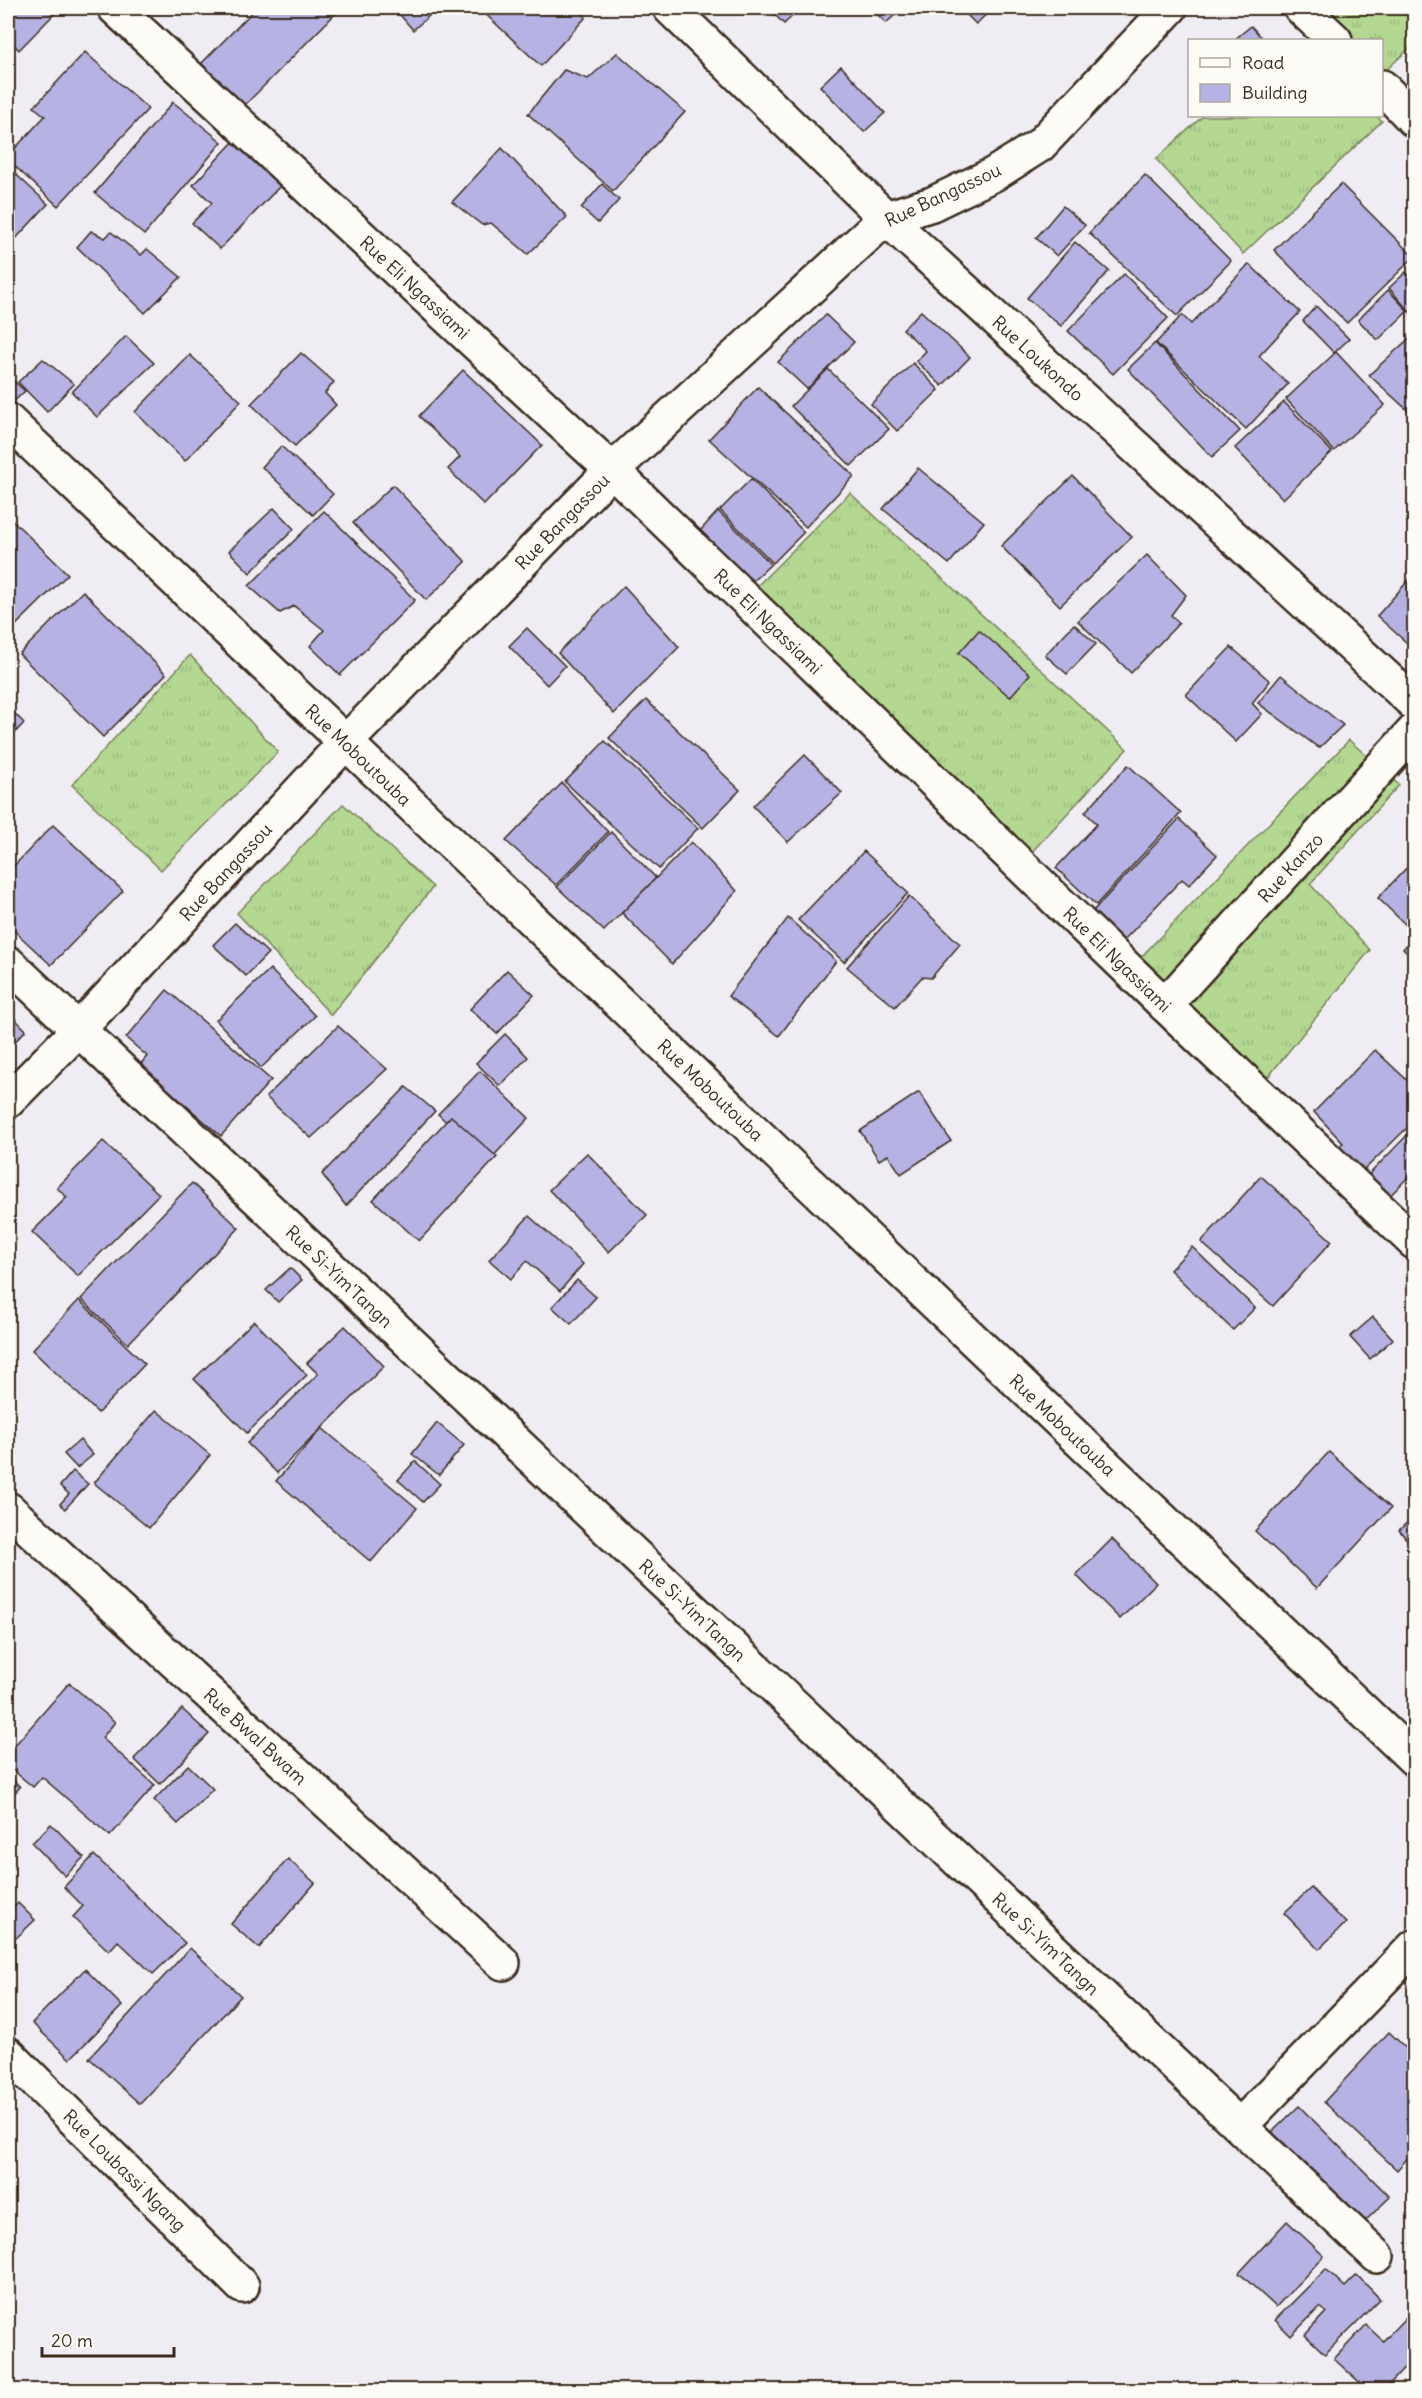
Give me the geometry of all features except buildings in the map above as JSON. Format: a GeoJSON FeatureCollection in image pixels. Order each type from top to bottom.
{"type":"FeatureCollection","features":[{"type":"Feature","properties":{"kind":"street","name":"Rue Eli Ngassiami"},"geometry":{"type":"LineString","coordinates":[[115,8],[612,470],[1164,1005],[1414,1242]]}},
{"type":"Feature","properties":{"kind":"street","name":"Rue Loukondo"},"geometry":{"type":"LineString","coordinates":[[670,8],[886,218],[1414,703]]}},
{"type":"Feature","properties":{"kind":"street","name":"Rue Bangassou"},"geometry":{"type":"LineString","coordinates":[[8,1101],[78,1030],[345,743],[612,470],[886,218],[932,204],[994,174],[1040,145],[1170,8]]}},
{"type":"Feature","properties":{"kind":"street"},"geometry":{"type":"LineString","coordinates":[[1301,8],[1334,39]]}},
{"type":"Feature","properties":{"kind":"street"},"geometry":{"type":"LineString","coordinates":[[1383,88],[1414,120]]}},
{"type":"Feature","properties":{"kind":"street","name":"Rue Moboutouba"},"geometry":{"type":"LineString","coordinates":[[8,421],[1414,1759]]}},
{"type":"Feature","properties":{"kind":"street","name":"Rue Kanzo"},"geometry":{"type":"LineString","coordinates":[[1164,1005],[1414,731]]}},
{"type":"Feature","properties":{"kind":"street","name":"Rue Si-Yim'Tangn"},"geometry":{"type":"LineString","coordinates":[[8,963],[1377,2256]]}},
{"type":"Feature","properties":{"kind":"street","name":"Rue Bwal Bwam"},"geometry":{"type":"LineString","coordinates":[[8,1509],[503,1963]]}},
{"type":"Feature","properties":{"kind":"street"},"geometry":{"type":"LineString","coordinates":[[1240,2126],[1414,1947]]}},
{"type":"Feature","properties":{"kind":"street","name":"Rue Loubassi Ngang"},"geometry":{"type":"LineString","coordinates":[[8,2054],[242,2286]]}},
{"type":"Feature","properties":{"kind":"green space"},"geometry":{"type":"Polygon","coordinates":[[[1318,8],[1414,8],[1414,44],[1383,73],[1383,39],[1350,39],[1318,8]]]}},
{"type":"Feature","properties":{"kind":"green space"},"geometry":{"type":"Polygon","coordinates":[[[1202,117],[1377,117],[1382,121],[1243,254],[1156,159],[1202,117]]]}},
{"type":"Feature","properties":{"kind":"green space"},"geometry":{"type":"Polygon","coordinates":[[[850,493],[1127,749],[1028,856],[748,595],[850,493]]]}},
{"type":"Feature","properties":{"kind":"green space"},"geometry":{"type":"Polygon","coordinates":[[[190,655],[278,752],[161,870],[72,785],[190,655]]]}},
{"type":"Feature","properties":{"kind":"green space"},"geometry":{"type":"Polygon","coordinates":[[[1349,740],[1399,785],[1310,884],[1370,950],[1256,1092],[1139,959],[1349,740]]]}},
{"type":"Feature","properties":{"kind":"green space"},"geometry":{"type":"Polygon","coordinates":[[[343,804],[433,887],[331,1015],[237,913],[343,804]]]}}]}
